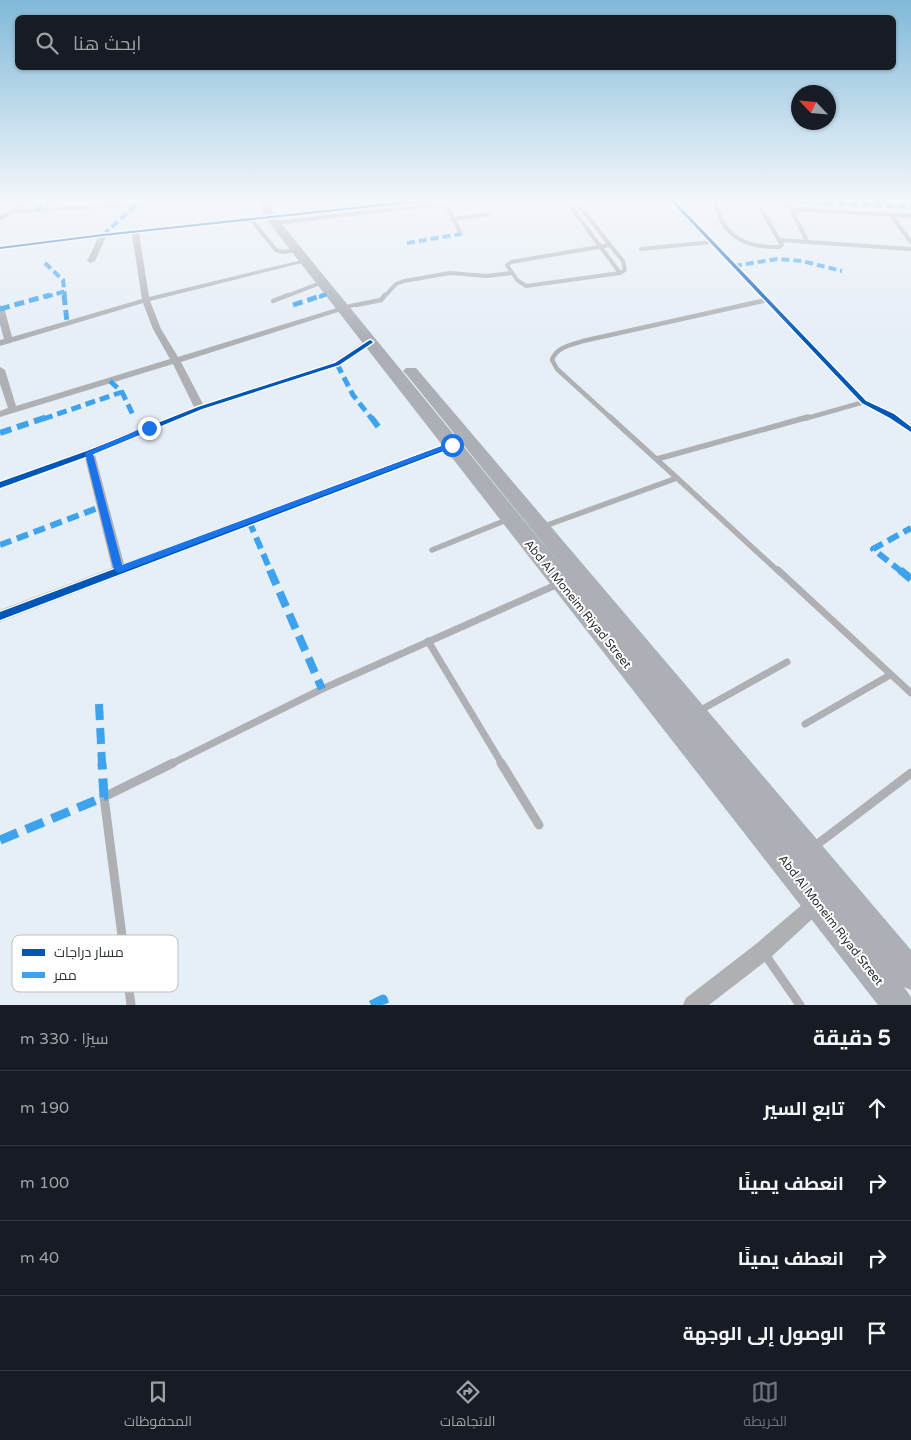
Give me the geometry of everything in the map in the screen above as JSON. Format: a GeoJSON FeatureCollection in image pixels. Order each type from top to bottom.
{"type":"FeatureCollection","features":[{"type":"Feature","properties":{"kind":"highway","name":"Abd Al Moneim Riyad Street"},"geometry":{"type":"LineString","coordinates":[[294,246],[301,256],[329,281]]}},
{"type":"Feature","properties":{"kind":"highway","name":"Abd Al Moneim Riyad Street"},"geometry":{"type":"LineString","coordinates":[[300,246],[488,478],[562,583],[808,852],[911,974]]}},
{"type":"Feature","properties":{"kind":"highway","name":"Abd Al Moneim Riyad Street"},"geometry":{"type":"LineString","coordinates":[[350,306],[370,342],[452,445],[488,478],[524,527],[685,719],[817,903],[898,1005]]}},
{"type":"Feature","properties":{"kind":"street"},"geometry":{"type":"LineString","coordinates":[[0,248],[16,246]]}},
{"type":"Feature","properties":{"kind":"street"},"geometry":{"type":"LineString","coordinates":[[91,261],[97,246]]}},
{"type":"Feature","properties":{"kind":"street"},"geometry":{"type":"LineString","coordinates":[[138,246],[146,300],[157,329],[176,359],[200,408]]}},
{"type":"Feature","properties":{"kind":"street"},"geometry":{"type":"LineString","coordinates":[[716,246],[864,402],[892,416],[911,430]]}},
{"type":"Feature","properties":{"kind":"street"},"geometry":{"type":"LineString","coordinates":[[0,307],[4,342],[301,256]]}},
{"type":"Feature","properties":{"kind":"street"},"geometry":{"type":"LineString","coordinates":[[0,414],[350,306]]}},
{"type":"Feature","properties":{"kind":"street"},"geometry":{"type":"LineString","coordinates":[[0,484],[89,453],[200,408],[337,364],[370,342]]}},
{"type":"Feature","properties":{"kind":"street"},"geometry":{"type":"LineString","coordinates":[[0,370],[13,410]]}},
{"type":"Feature","properties":{"kind":"street"},"geometry":{"type":"LineString","coordinates":[[0,616],[452,445]]}},
{"type":"Feature","properties":{"kind":"street"},"geometry":{"type":"LineString","coordinates":[[89,453],[119,570]]}},
{"type":"Feature","properties":{"kind":"street"},"geometry":{"type":"LineString","coordinates":[[693,1005],[763,952],[837,886]]}},
{"type":"Feature","properties":{"kind":"lane"},"geometry":{"type":"LineString","coordinates":[[606,246],[511,262],[507,265],[522,286],[620,273],[625,270],[626,266],[612,246]]}},
{"type":"Feature","properties":{"kind":"lane"},"geometry":{"type":"LineString","coordinates":[[641,249],[672,246]]}},
{"type":"Feature","properties":{"kind":"lane"},"geometry":{"type":"LineString","coordinates":[[752,246],[773,248],[780,246]]}},
{"type":"Feature","properties":{"kind":"lane"},"geometry":{"type":"LineString","coordinates":[[871,246],[911,249]]}},
{"type":"Feature","properties":{"kind":"lane"},"geometry":{"type":"LineString","coordinates":[[601,247],[620,273]]}},
{"type":"Feature","properties":{"kind":"lane"},"geometry":{"type":"LineString","coordinates":[[350,306],[381,300],[396,284],[404,281],[450,273],[487,276],[511,273]]}},
{"type":"Feature","properties":{"kind":"lane"},"geometry":{"type":"LineString","coordinates":[[273,301],[329,281]]}},
{"type":"Feature","properties":{"kind":"lane"},"geometry":{"type":"LineString","coordinates":[[767,300],[583,341],[561,348],[554,353],[552,360],[557,368],[911,693]]}},
{"type":"Feature","properties":{"kind":"lane"},"geometry":{"type":"LineString","coordinates":[[657,459],[864,402]]}},
{"type":"Feature","properties":{"kind":"lane"},"geometry":{"type":"LineString","coordinates":[[432,550],[524,527],[677,478]]}},
{"type":"Feature","properties":{"kind":"lane"},"geometry":{"type":"LineString","coordinates":[[122,935],[104,798],[322,690],[428,641],[562,583]]}},
{"type":"Feature","properties":{"kind":"lane"},"geometry":{"type":"LineString","coordinates":[[428,641],[539,825]]}},
{"type":"Feature","properties":{"kind":"lane"},"geometry":{"type":"LineString","coordinates":[[685,719],[787,662]]}},
{"type":"Feature","properties":{"kind":"lane"},"geometry":{"type":"LineString","coordinates":[[805,724],[890,675]]}},
{"type":"Feature","properties":{"kind":"lane"},"geometry":{"type":"LineString","coordinates":[[808,852],[911,773]]}},
{"type":"Feature","properties":{"kind":"lane"},"geometry":{"type":"LineString","coordinates":[[763,952],[800,1005]]}},
{"type":"Feature","properties":{"kind":"lane"},"geometry":{"type":"LineString","coordinates":[[129,992],[131,1005]]}},
{"type":"Feature","properties":{"kind":"marked path"},"geometry":{"type":"LineString","coordinates":[[734,266],[777,259],[802,261],[842,271]]}},
{"type":"Feature","properties":{"kind":"marked path"},"geometry":{"type":"LineString","coordinates":[[45,263],[63,280],[67,322]]}},
{"type":"Feature","properties":{"kind":"marked path"},"geometry":{"type":"LineString","coordinates":[[0,309],[66,291]]}},
{"type":"Feature","properties":{"kind":"marked path"},"geometry":{"type":"LineString","coordinates":[[293,305],[331,293]]}},
{"type":"Feature","properties":{"kind":"marked path"},"geometry":{"type":"LineString","coordinates":[[337,364],[353,395],[380,429]]}},
{"type":"Feature","properties":{"kind":"marked path"},"geometry":{"type":"LineString","coordinates":[[110,381],[122,392],[134,417]]}},
{"type":"Feature","properties":{"kind":"marked path"},"geometry":{"type":"LineString","coordinates":[[0,433],[122,392]]}},
{"type":"Feature","properties":{"kind":"marked path"},"geometry":{"type":"LineString","coordinates":[[0,545],[103,506]]}},
{"type":"Feature","properties":{"kind":"marked path"},"geometry":{"type":"LineString","coordinates":[[249,521],[322,689]]}},
{"type":"Feature","properties":{"kind":"marked path"},"geometry":{"type":"LineString","coordinates":[[911,528],[873,549],[911,579]]}},
{"type":"Feature","properties":{"kind":"marked path"},"geometry":{"type":"LineString","coordinates":[[0,840],[104,797],[99,704]]}},
{"type":"Feature","properties":{"kind":"marked path"},"geometry":{"type":"LineString","coordinates":[[371,1005],[383,999],[385,1005]]}},
{"type":"Feature","properties":{"kind":"cycle path"},"geometry":{"type":"LineString","coordinates":[[0,248],[17,246]]}},
{"type":"Feature","properties":{"kind":"cycle path"},"geometry":{"type":"LineString","coordinates":[[716,246],[864,402],[892,416],[911,430]]}},
{"type":"Feature","properties":{"kind":"cycle path"},"geometry":{"type":"LineString","coordinates":[[0,485],[89,453],[200,408],[337,364],[370,342]]}},
{"type":"Feature","properties":{"kind":"cycle path"},"geometry":{"type":"LineString","coordinates":[[0,616],[452,445]]}},
{"type":"Feature","properties":{"kind":"route"},"geometry":{"type":"LineString","coordinates":[[149,428],[89,453],[119,570],[452,445]]}}]}
